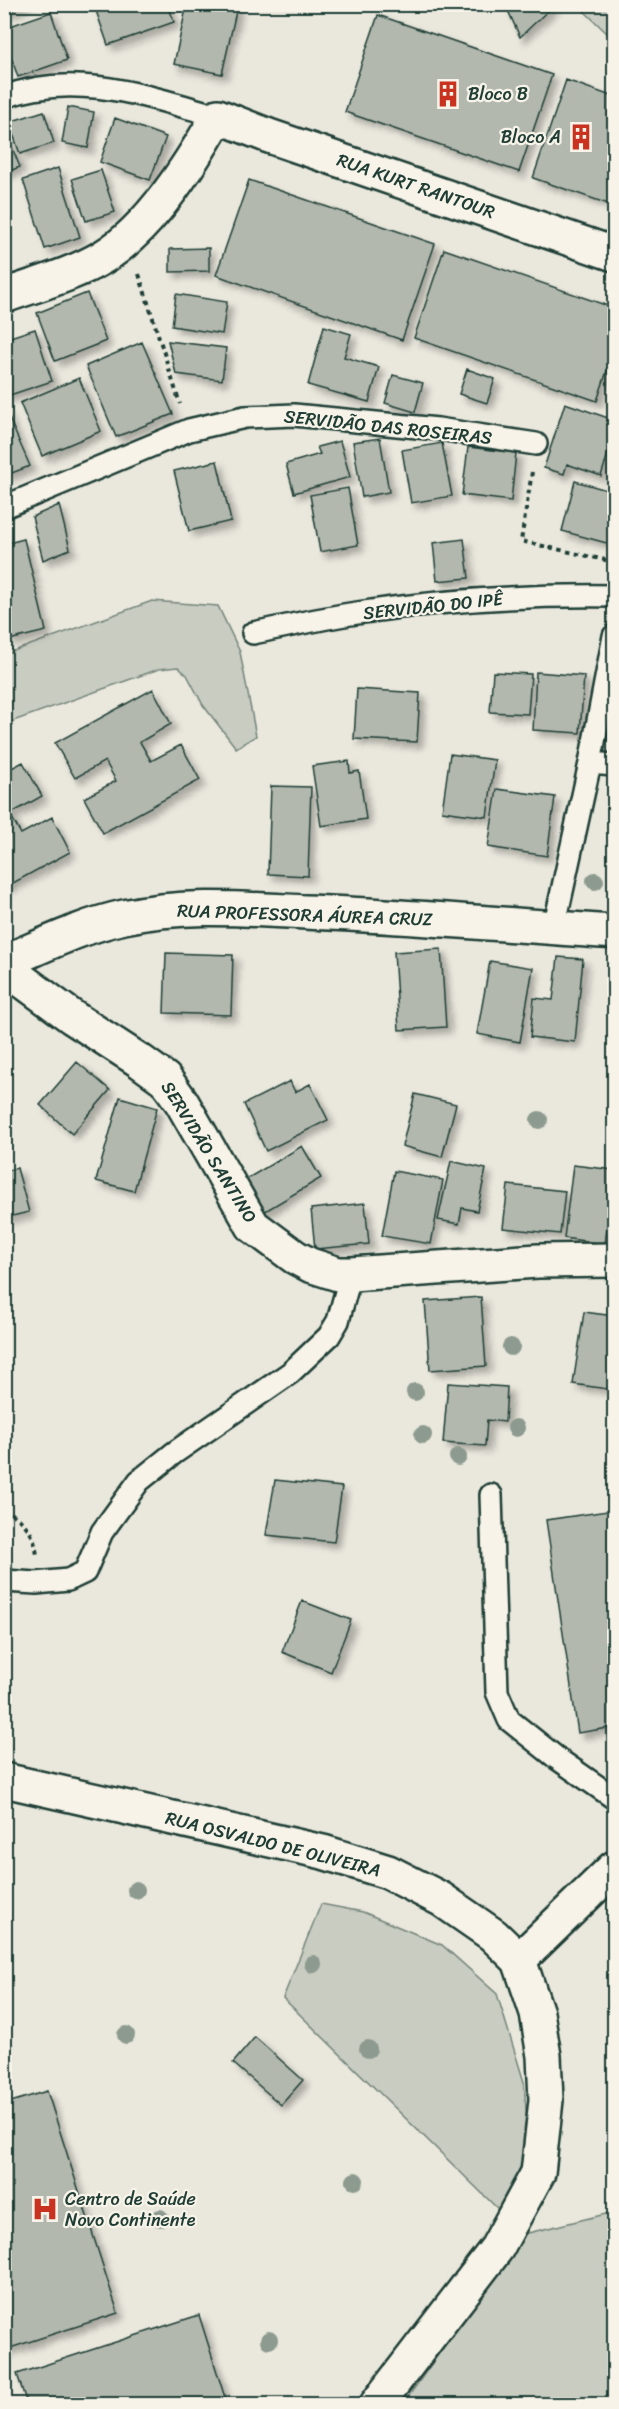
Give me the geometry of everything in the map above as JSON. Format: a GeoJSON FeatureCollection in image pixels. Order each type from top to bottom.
{"type":"FeatureCollection","features":[{"type":"Feature","properties":{"kind":"street"},"geometry":{"type":"LineString","coordinates":[[4,296],[102,258],[128,239],[148,219],[204,141],[218,116]]}},
{"type":"Feature","properties":{"kind":"street","name":"RUA KURT RANTOUR"},"geometry":{"type":"LineString","coordinates":[[218,116],[270,136],[615,254]]}},
{"type":"Feature","properties":{"kind":"street","name":"RUA PROFESSORA ÁUREA CRUZ"},"geometry":{"type":"LineString","coordinates":[[4,962],[88,927],[124,917],[175,909],[408,916],[615,932]]}},
{"type":"Feature","properties":{"kind":"street","name":"SERVIDÃO SANTINO"},"geometry":{"type":"LineString","coordinates":[[4,967],[72,1017],[140,1060],[165,1079],[181,1101],[253,1226],[295,1257],[338,1274],[538,1261],[615,1260]]}},
{"type":"Feature","properties":{"kind":"street","name":"RUA OSVALDO DE OLIVEIRA"},"geometry":{"type":"LineString","coordinates":[[4,1780],[322,1852],[388,1872],[441,1899],[493,1935],[519,1960]]}},
{"type":"Feature","properties":{"kind":"street"},"geometry":{"type":"LineString","coordinates":[[377,2404],[496,2248],[538,2173],[546,2100],[544,2056],[537,2013],[519,1960],[615,1868]]}},
{"type":"Feature","properties":{"kind":"lane"},"geometry":{"type":"LineString","coordinates":[[4,97],[44,86],[92,87],[132,92],[218,116]]}},
{"type":"Feature","properties":{"kind":"lane","name":"SERVIDÃO DAS ROSEIRAS"},"geometry":{"type":"LineString","coordinates":[[4,507],[189,430],[246,417],[294,416],[438,429],[536,444]]}},
{"type":"Feature","properties":{"kind":"lane","name":"SERVIDÃO DO IPÊ"},"geometry":{"type":"LineString","coordinates":[[253,633],[357,613],[459,602],[559,595],[615,596]]}},
{"type":"Feature","properties":{"kind":"lane"},"geometry":{"type":"LineString","coordinates":[[554,928],[615,636]]}},
{"type":"Feature","properties":{"kind":"lane"},"geometry":{"type":"LineString","coordinates":[[590,763],[615,765]]}},
{"type":"Feature","properties":{"kind":"lane"},"geometry":{"type":"LineString","coordinates":[[4,1581],[36,1583],[68,1580],[85,1572],[102,1532],[139,1481],[174,1453],[290,1373],[329,1336],[338,1321],[351,1274]]}},
{"type":"Feature","properties":{"kind":"lane"},"geometry":{"type":"LineString","coordinates":[[491,1495],[497,1692],[509,1720],[558,1759],[615,1798]]}},
{"type":"Feature","properties":{"kind":"path"},"geometry":{"type":"LineString","coordinates":[[128,239],[189,430]]}},
{"type":"Feature","properties":{"kind":"path"},"geometry":{"type":"LineString","coordinates":[[536,444],[521,541],[615,562]]}},
{"type":"Feature","properties":{"kind":"path"},"geometry":{"type":"LineString","coordinates":[[4,1508],[23,1522],[33,1534],[37,1558],[36,1583]]}},
{"type":"Feature","properties":{"kind":"shaded area"},"geometry":{"type":"Polygon","coordinates":[[[590,4],[614,5],[614,40],[584,11],[590,4]]]}},
{"type":"Feature","properties":{"kind":"shaded area"},"geometry":{"type":"Polygon","coordinates":[[[152,601],[218,606],[240,652],[256,736],[236,748],[203,705],[187,675],[178,667],[159,669],[5,724],[5,654],[152,601]]]}},
{"type":"Feature","properties":{"kind":"shaded area"},"geometry":{"type":"Polygon","coordinates":[[[321,1904],[363,1912],[442,1945],[497,1994],[524,2082],[529,2151],[498,2209],[283,1998],[321,1904]]]}},
{"type":"Feature","properties":{"kind":"shaded area"},"geometry":{"type":"Polygon","coordinates":[[[614,2212],[614,2404],[403,2404],[524,2234],[614,2212]]]}},
{"type":"Feature","properties":{"kind":"building"},"geometry":{"type":"Polygon","coordinates":[[[4,4],[27,4],[5,13],[4,4]]]}},
{"type":"Feature","properties":{"kind":"building"},"geometry":{"type":"Polygon","coordinates":[[[168,4],[174,22],[108,45],[94,5],[168,4]]]}},
{"type":"Feature","properties":{"kind":"building"},"geometry":{"type":"Polygon","coordinates":[[[187,4],[228,4],[237,7],[222,74],[174,64],[187,4]]]}},
{"type":"Feature","properties":{"kind":"building"},"geometry":{"type":"Polygon","coordinates":[[[505,4],[555,4],[520,37],[505,4]]]}},
{"type":"Feature","properties":{"kind":"building"},"geometry":{"type":"Polygon","coordinates":[[[51,12],[67,60],[18,77],[4,37],[4,28],[51,12]]]}},
{"type":"Feature","properties":{"kind":"building","name":"Bloco B"},"geometry":{"type":"Polygon","coordinates":[[[378,15],[552,75],[519,172],[345,112],[378,15]]]}},
{"type":"Feature","properties":{"kind":"building","name":"Bloco A"},"geometry":{"type":"Polygon","coordinates":[[[566,80],[614,97],[614,206],[533,178],[566,80]]]}},
{"type":"Feature","properties":{"kind":"building"},"geometry":{"type":"Polygon","coordinates":[[[68,107],[94,112],[88,148],[62,143],[68,107]]]}},
{"type":"Feature","properties":{"kind":"building"},"geometry":{"type":"Polygon","coordinates":[[[44,111],[54,143],[20,154],[9,122],[44,111]]]}},
{"type":"Feature","properties":{"kind":"building"},"geometry":{"type":"Polygon","coordinates":[[[115,118],[166,137],[150,180],[100,162],[115,118]]]}},
{"type":"Feature","properties":{"kind":"building"},"geometry":{"type":"Polygon","coordinates":[[[4,128],[20,167],[4,173],[4,128]]]}},
{"type":"Feature","properties":{"kind":"building"},"geometry":{"type":"Polygon","coordinates":[[[58,168],[80,237],[45,249],[23,180],[58,168]]]}},
{"type":"Feature","properties":{"kind":"building"},"geometry":{"type":"Polygon","coordinates":[[[101,170],[115,212],[86,221],[72,179],[101,170]]]}},
{"type":"Feature","properties":{"kind":"building"},"geometry":{"type":"Polygon","coordinates":[[[249,180],[435,244],[402,340],[216,275],[249,180]]]}},
{"type":"Feature","properties":{"kind":"building"},"geometry":{"type":"Polygon","coordinates":[[[209,248],[209,271],[170,272],[170,249],[209,248]]]}},
{"type":"Feature","properties":{"kind":"building"},"geometry":{"type":"Polygon","coordinates":[[[444,249],[614,308],[614,350],[597,401],[414,338],[444,249]]]}},
{"type":"Feature","properties":{"kind":"building"},"geometry":{"type":"Polygon","coordinates":[[[87,293],[106,341],[55,361],[37,313],[87,293]]]}},
{"type":"Feature","properties":{"kind":"building"},"geometry":{"type":"Polygon","coordinates":[[[176,294],[227,302],[222,334],[172,326],[176,294]]]}},
{"type":"Feature","properties":{"kind":"building"},"geometry":{"type":"Polygon","coordinates":[[[324,326],[351,334],[344,357],[379,367],[369,402],[308,385],[324,326]]]}},
{"type":"Feature","properties":{"kind":"building"},"geometry":{"type":"Polygon","coordinates":[[[35,329],[52,381],[4,397],[4,339],[35,329]]]}},
{"type":"Feature","properties":{"kind":"building"},"geometry":{"type":"Polygon","coordinates":[[[168,341],[226,348],[222,380],[176,374],[168,341]]]}},
{"type":"Feature","properties":{"kind":"building"},"geometry":{"type":"Polygon","coordinates":[[[142,342],[173,414],[116,437],[86,366],[142,342]]]}},
{"type":"Feature","properties":{"kind":"building"},"geometry":{"type":"Polygon","coordinates":[[[467,369],[495,379],[487,403],[459,394],[467,369]]]}},
{"type":"Feature","properties":{"kind":"building"},"geometry":{"type":"Polygon","coordinates":[[[393,375],[423,383],[415,412],[385,403],[393,375]]]}},
{"type":"Feature","properties":{"kind":"building"},"geometry":{"type":"Polygon","coordinates":[[[79,378],[101,431],[42,456],[20,403],[79,378]]]}},
{"type":"Feature","properties":{"kind":"building"},"geometry":{"type":"Polygon","coordinates":[[[565,403],[614,420],[614,435],[601,476],[567,464],[564,474],[544,468],[565,403]]]}},
{"type":"Feature","properties":{"kind":"building"},"geometry":{"type":"Polygon","coordinates":[[[4,407],[30,466],[4,476],[4,407]]]}},
{"type":"Feature","properties":{"kind":"building"},"geometry":{"type":"Polygon","coordinates":[[[380,438],[389,492],[362,497],[353,442],[380,438]]]}},
{"type":"Feature","properties":{"kind":"building"},"geometry":{"type":"Polygon","coordinates":[[[340,441],[350,477],[294,493],[286,464],[320,454],[317,447],[340,441]]]}},
{"type":"Feature","properties":{"kind":"building"},"geometry":{"type":"Polygon","coordinates":[[[442,443],[452,496],[411,503],[402,450],[442,443]]]}},
{"type":"Feature","properties":{"kind":"building"},"geometry":{"type":"Polygon","coordinates":[[[468,447],[516,453],[511,501],[462,495],[468,447]]]}},
{"type":"Feature","properties":{"kind":"building"},"geometry":{"type":"Polygon","coordinates":[[[217,461],[231,521],[189,531],[174,471],[217,461]]]}},
{"type":"Feature","properties":{"kind":"building"},"geometry":{"type":"Polygon","coordinates":[[[575,481],[614,492],[614,545],[562,531],[575,481]]]}},
{"type":"Feature","properties":{"kind":"building"},"geometry":{"type":"Polygon","coordinates":[[[348,488],[358,545],[320,552],[310,495],[348,488]]]}},
{"type":"Feature","properties":{"kind":"building"},"geometry":{"type":"Polygon","coordinates":[[[59,505],[70,549],[43,560],[32,517],[59,505]]]}},
{"type":"Feature","properties":{"kind":"building"},"geometry":{"type":"Polygon","coordinates":[[[24,539],[46,631],[9,640],[4,621],[4,544],[24,539]]]}},
{"type":"Feature","properties":{"kind":"building"},"geometry":{"type":"Polygon","coordinates":[[[464,539],[469,578],[437,581],[433,543],[464,539]]]}},
{"type":"Feature","properties":{"kind":"building"},"geometry":{"type":"Polygon","coordinates":[[[493,672],[531,674],[528,714],[490,712],[493,672]]]}},
{"type":"Feature","properties":{"kind":"building"},"geometry":{"type":"Polygon","coordinates":[[[536,672],[584,676],[580,733],[533,730],[536,672]]]}},
{"type":"Feature","properties":{"kind":"building"},"geometry":{"type":"Polygon","coordinates":[[[153,689],[171,724],[140,742],[151,761],[181,745],[200,780],[103,833],[84,798],[116,781],[105,761],[75,778],[55,743],[153,689]]]}},
{"type":"Feature","properties":{"kind":"building"},"geometry":{"type":"Polygon","coordinates":[[[357,689],[420,693],[417,742],[354,739],[357,689]]]}},
{"type":"Feature","properties":{"kind":"building"},"geometry":{"type":"Polygon","coordinates":[[[450,754],[495,760],[487,817],[442,811],[450,754]]]}},
{"type":"Feature","properties":{"kind":"building"},"geometry":{"type":"Polygon","coordinates":[[[349,761],[350,773],[359,771],[366,819],[321,826],[312,766],[349,761]]]}},
{"type":"Feature","properties":{"kind":"building"},"geometry":{"type":"Polygon","coordinates":[[[23,762],[42,796],[10,814],[21,834],[52,817],[70,852],[4,888],[4,772],[23,762]]]}},
{"type":"Feature","properties":{"kind":"building"},"geometry":{"type":"Polygon","coordinates":[[[271,786],[311,787],[308,876],[268,874],[271,786]]]}},
{"type":"Feature","properties":{"kind":"building"},"geometry":{"type":"Polygon","coordinates":[[[497,789],[555,797],[547,856],[488,847],[497,789]]]}},
{"type":"Feature","properties":{"kind":"building"},"geometry":{"type":"Polygon","coordinates":[[[441,949],[446,1027],[399,1030],[394,952],[441,949]]]}},
{"type":"Feature","properties":{"kind":"building"},"geometry":{"type":"Polygon","coordinates":[[[166,953],[233,955],[231,1015],[164,1013],[166,953]]]}},
{"type":"Feature","properties":{"kind":"building"},"geometry":{"type":"Polygon","coordinates":[[[558,957],[583,959],[575,1042],[530,1037],[534,998],[553,1000],[558,957]]]}},
{"type":"Feature","properties":{"kind":"building"},"geometry":{"type":"Polygon","coordinates":[[[490,961],[533,968],[520,1042],[477,1034],[490,961]]]}},
{"type":"Feature","properties":{"kind":"building"},"geometry":{"type":"Polygon","coordinates":[[[77,1062],[110,1090],[72,1134],[40,1105],[77,1062]]]}},
{"type":"Feature","properties":{"kind":"building"},"geometry":{"type":"Polygon","coordinates":[[[290,1081],[295,1092],[310,1084],[328,1120],[266,1151],[244,1104],[290,1081]]]}},
{"type":"Feature","properties":{"kind":"building"},"geometry":{"type":"Polygon","coordinates":[[[415,1094],[456,1104],[442,1157],[402,1146],[415,1094]]]}},
{"type":"Feature","properties":{"kind":"building"},"geometry":{"type":"Polygon","coordinates":[[[120,1097],[157,1108],[134,1191],[96,1181],[120,1097]]]}},
{"type":"Feature","properties":{"kind":"building"},"geometry":{"type":"Polygon","coordinates":[[[302,1146],[321,1178],[262,1213],[243,1181],[302,1146]]]}},
{"type":"Feature","properties":{"kind":"building"},"geometry":{"type":"Polygon","coordinates":[[[451,1161],[486,1169],[477,1211],[462,1208],[459,1224],[438,1220],[451,1161]]]}},
{"type":"Feature","properties":{"kind":"building"},"geometry":{"type":"Polygon","coordinates":[[[573,1165],[614,1170],[605,1244],[564,1238],[573,1165]]]}},
{"type":"Feature","properties":{"kind":"building"},"geometry":{"type":"Polygon","coordinates":[[[17,1168],[29,1212],[4,1218],[4,1171],[17,1168]]]}},
{"type":"Feature","properties":{"kind":"building"},"geometry":{"type":"Polygon","coordinates":[[[394,1171],[443,1180],[431,1244],[382,1236],[394,1171]]]}},
{"type":"Feature","properties":{"kind":"building"},"geometry":{"type":"Polygon","coordinates":[[[508,1185],[565,1191],[560,1234],[503,1228],[508,1185]]]}},
{"type":"Feature","properties":{"kind":"building"},"geometry":{"type":"Polygon","coordinates":[[[365,1203],[369,1244],[315,1249],[311,1209],[365,1203]]]}},
{"type":"Feature","properties":{"kind":"building"},"geometry":{"type":"Polygon","coordinates":[[[481,1297],[486,1366],[430,1370],[425,1301],[481,1297]]]}},
{"type":"Feature","properties":{"kind":"building"},"geometry":{"type":"Polygon","coordinates":[[[584,1312],[614,1316],[614,1390],[573,1384],[584,1312]]]}},
{"type":"Feature","properties":{"kind":"building"},"geometry":{"type":"Polygon","coordinates":[[[448,1383],[507,1387],[505,1422],[487,1420],[485,1446],[443,1443],[448,1383]]]}},
{"type":"Feature","properties":{"kind":"building"},"geometry":{"type":"Polygon","coordinates":[[[275,1480],[342,1487],[334,1542],[266,1535],[275,1480]]]}},
{"type":"Feature","properties":{"kind":"building"},"geometry":{"type":"Polygon","coordinates":[[[614,1510],[614,1727],[578,1733],[546,1520],[614,1510]]]}},
{"type":"Feature","properties":{"kind":"building"},"geometry":{"type":"Polygon","coordinates":[[[302,1601],[351,1620],[331,1672],[282,1652],[302,1601]]]}},
{"type":"Feature","properties":{"kind":"building"},"geometry":{"type":"Polygon","coordinates":[[[255,2037],[303,2080],[281,2105],[233,2063],[255,2037]]]}},
{"type":"Feature","properties":{"kind":"building","name":"Centro de Saúde Novo Continente"},"geometry":{"type":"Polygon","coordinates":[[[47,2091],[118,2313],[4,2350],[4,2104],[47,2091]]]}},
{"type":"Feature","properties":{"kind":"building"},"geometry":{"type":"Polygon","coordinates":[[[199,2315],[227,2404],[27,2404],[17,2374],[199,2315]]]}},
{"type":"Feature","properties":{"kind":"place","name":"Bloco B"},"geometry":{"type":"Point","coordinates":[448,94]}},
{"type":"Feature","properties":{"kind":"place","name":"Bloco A"},"geometry":{"type":"Point","coordinates":[581,137]}},
{"type":"Feature","properties":{"kind":"place","name":"Centro de Saúde Novo Continente"},"geometry":{"type":"Point","coordinates":[45,2209]}}]}
